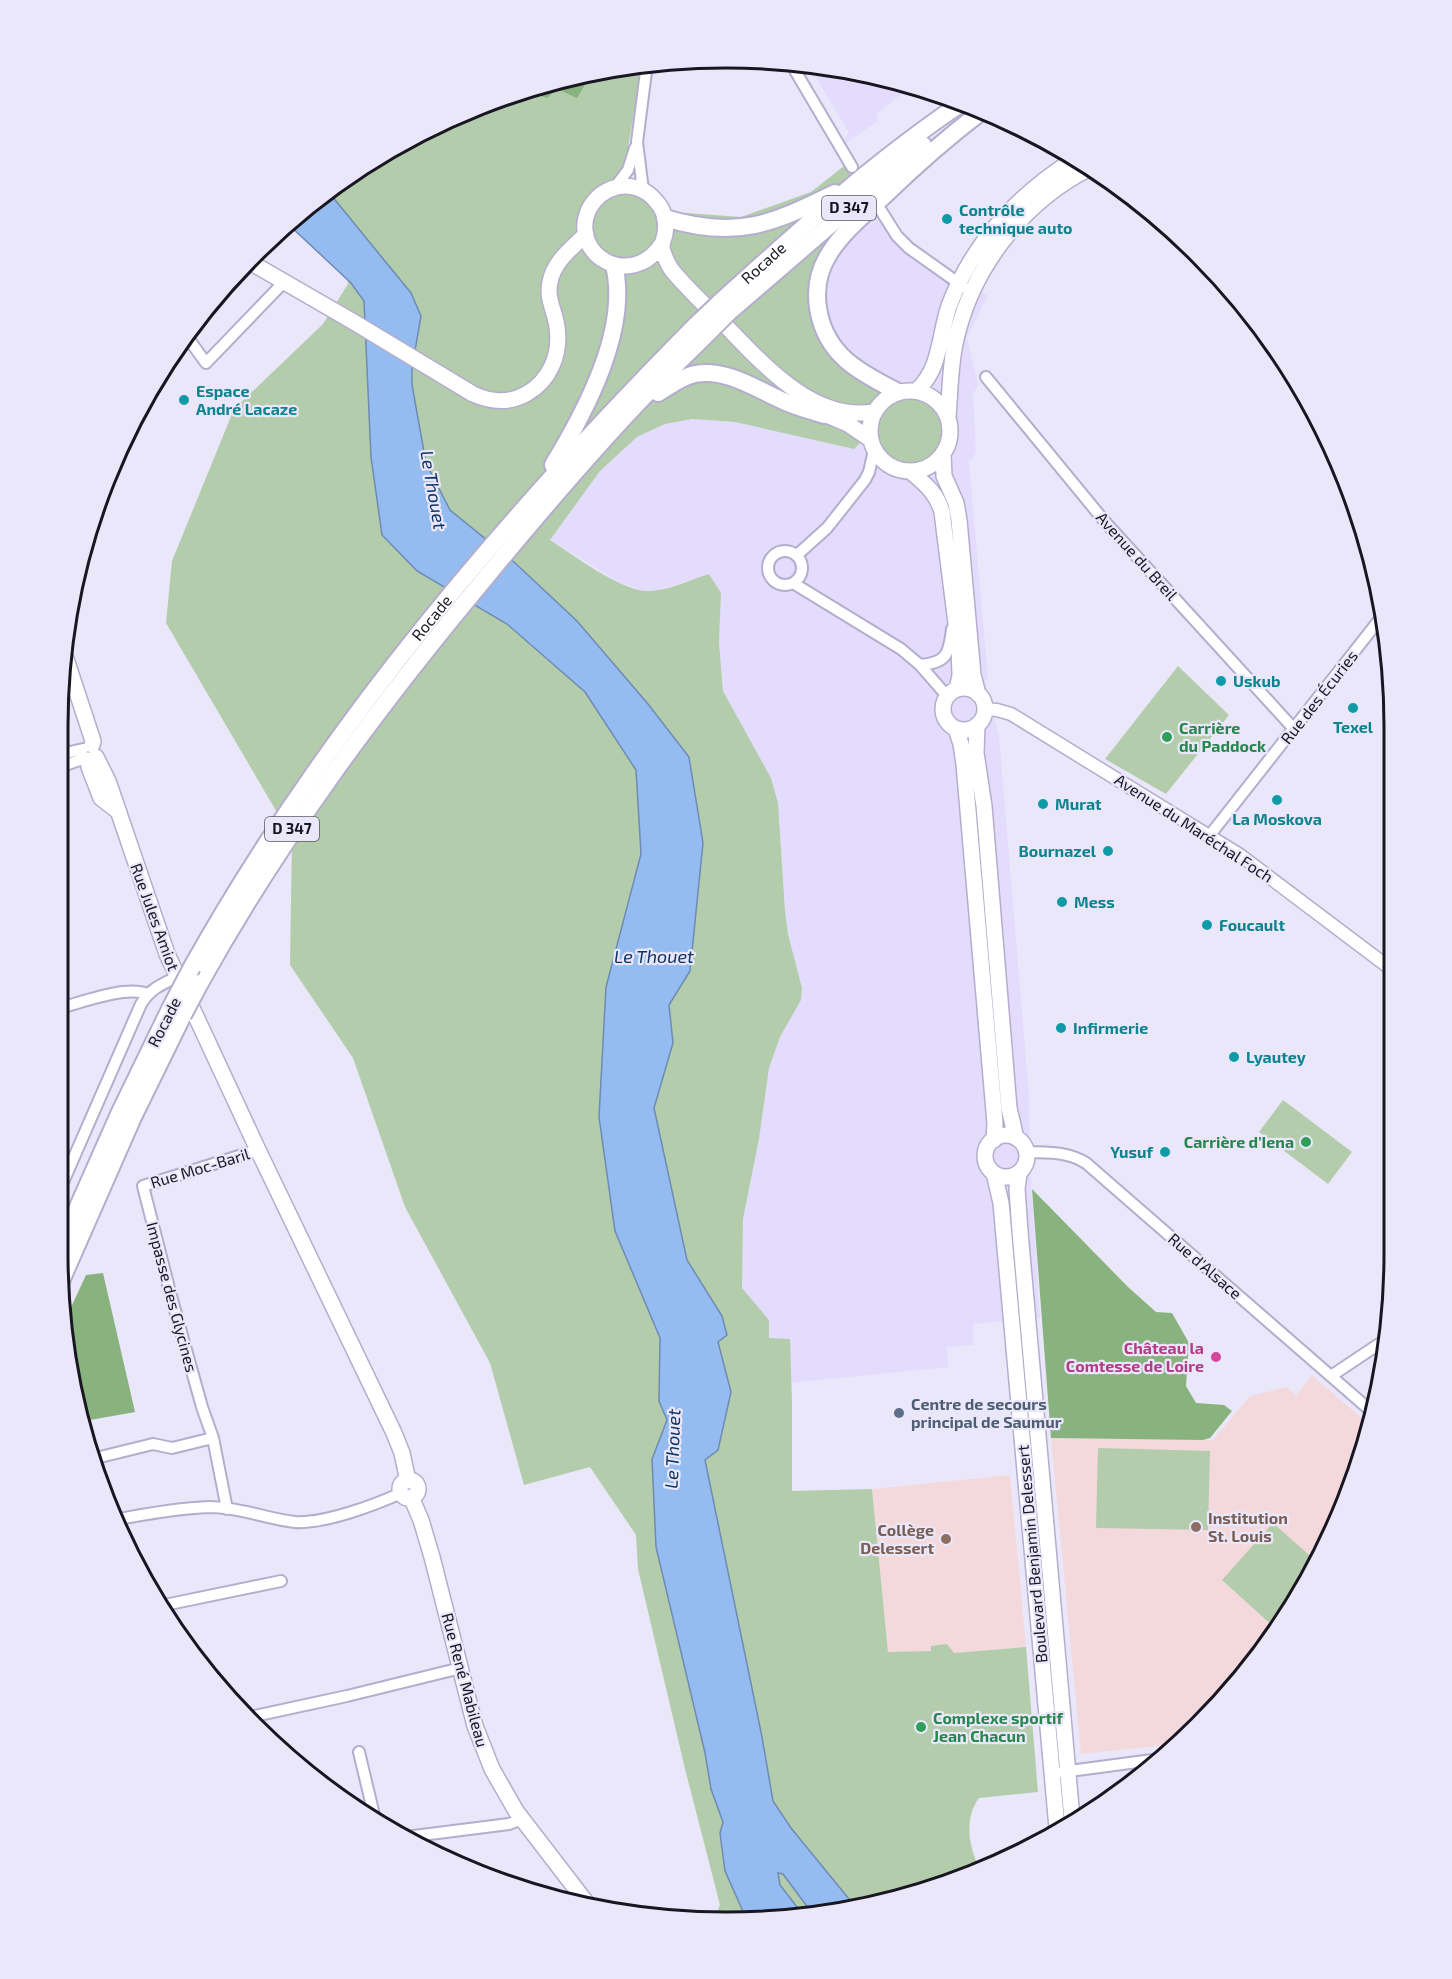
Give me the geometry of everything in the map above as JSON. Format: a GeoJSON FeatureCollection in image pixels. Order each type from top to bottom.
{"type":"FeatureCollection","features":[{"type":"Feature","properties":{"kind":"highway","name":"Rocade"},"geometry":{"type":"LineString","coordinates":[[67,1231],[120,1112],[177,1012],[239,886],[287,813],[393,680],[451,595],[524,521],[530,502],[600,424],[724,308],[856,174],[954,108]]}},
{"type":"Feature","properties":{"kind":"highway","name":"D 347"},"geometry":{"type":"LineString","coordinates":[[724,308],[924,144],[967,114]]}},
{"type":"Feature","properties":{"kind":"highway"},"geometry":{"type":"LineString","coordinates":[[898,392],[848,362],[828,339],[819,313],[817,298],[820,272],[833,247],[849,229],[919,162],[975,117]]}},
{"type":"Feature","properties":{"kind":"highway"},"geometry":{"type":"LineString","coordinates":[[665,218],[721,228],[756,226],[792,214],[856,174]]}},
{"type":"Feature","properties":{"kind":"highway"},"geometry":{"type":"LineString","coordinates":[[530,502],[574,430],[600,372],[608,348],[617,298],[617,278],[614,265]]}},
{"type":"Feature","properties":{"kind":"highway","name":"D 347"},"geometry":{"type":"LineString","coordinates":[[524,521],[636,405],[701,330]]}},
{"type":"Feature","properties":{"kind":"highway"},"geometry":{"type":"LineString","coordinates":[[636,405],[685,377],[712,373],[726,375],[791,404],[824,414]]}},
{"type":"Feature","properties":{"kind":"highway","name":"D 347"},"geometry":{"type":"LineString","coordinates":[[68,1266],[177,1012]]}},
{"type":"Feature","properties":{"kind":"main road"},"geometry":{"type":"LineString","coordinates":[[910,471],[932,491],[940,503],[955,608],[959,664],[952,692],[943,708],[943,714],[950,725],[956,729],[970,729],[982,718],[984,709],[973,675],[958,512],[944,476],[944,453],[950,436],[948,417],[954,346],[962,320],[966,287],[986,238],[1008,212],[1037,185],[1068,164]]}},
{"type":"Feature","properties":{"kind":"main road"},"geometry":{"type":"LineString","coordinates":[[916,391],[927,380],[934,366],[946,316],[966,287],[1020,220],[1060,186],[1083,172]]}},
{"type":"Feature","properties":{"kind":"main road"},"geometry":{"type":"LineString","coordinates":[[629,186],[643,190],[657,201],[665,218],[666,227],[662,244],[656,252],[640,264],[614,265],[596,254],[588,242],[587,214],[591,205],[606,191],[629,186]]}},
{"type":"Feature","properties":{"kind":"main road"},"geometry":{"type":"LineString","coordinates":[[255,265],[454,382],[480,392],[507,392],[532,381],[543,371],[556,353],[557,327],[549,288],[552,273],[566,253],[586,234]]}},
{"type":"Feature","properties":{"kind":"main road"},"geometry":{"type":"LineString","coordinates":[[662,244],[666,262],[678,277],[760,362],[786,384],[801,394],[834,409],[854,414],[874,412]]}},
{"type":"Feature","properties":{"kind":"main road"},"geometry":{"type":"LineString","coordinates":[[557,265],[576,256],[596,254]]}},
{"type":"Feature","properties":{"kind":"main road"},"geometry":{"type":"LineString","coordinates":[[640,264],[665,274],[768,378],[824,414],[848,423],[872,445],[889,466],[910,471],[923,469],[934,463],[944,453]]}},
{"type":"Feature","properties":{"kind":"main road"},"geometry":{"type":"LineString","coordinates":[[872,445],[869,425],[874,412],[888,396],[898,392],[916,391],[933,397],[948,417]]}},
{"type":"Feature","properties":{"kind":"main road","name":"Rue Jules Amiot"},"geometry":{"type":"LineString","coordinates":[[70,671],[93,741],[89,754],[108,781],[158,930],[258,1150]]}},
{"type":"Feature","properties":{"kind":"main road"},"geometry":{"type":"LineString","coordinates":[[952,692],[968,689],[978,694]]}},
{"type":"Feature","properties":{"kind":"main road"},"geometry":{"type":"LineString","coordinates":[[976,725],[976,753],[984,806],[1009,1108],[1016,1138]]}},
{"type":"Feature","properties":{"kind":"main road"},"geometry":{"type":"LineString","coordinates":[[956,729],[964,764],[995,1123],[994,1140]]}},
{"type":"Feature","properties":{"kind":"main road"},"geometry":{"type":"LineString","coordinates":[[1005,1136],[1016,1138],[1026,1152],[1025,1164],[1019,1173],[1007,1177],[994,1173],[988,1167],[985,1156],[989,1145],[994,1140],[1005,1136]]}},
{"type":"Feature","properties":{"kind":"main road","name":"Rue René Mabileau"},"geometry":{"type":"LineString","coordinates":[[258,1150],[402,1453],[407,1490],[421,1520],[432,1557],[475,1726],[483,1748],[503,1791],[581,1895]]}},
{"type":"Feature","properties":{"kind":"main road","name":"Boulevard Benjamin Delessert"},"geometry":{"type":"LineString","coordinates":[[994,1173],[1000,1191],[1056,1822]]}},
{"type":"Feature","properties":{"kind":"main road","name":"Boulevard Benjamin Delessert"},"geometry":{"type":"LineString","coordinates":[[1019,1173],[1017,1189],[1021,1242],[1072,1813]]}},
{"type":"Feature","properties":{"kind":"street"},"geometry":{"type":"LineString","coordinates":[[796,71],[856,174]]}},
{"type":"Feature","properties":{"kind":"street"},"geometry":{"type":"LineString","coordinates":[[643,190],[638,142],[646,72]]}},
{"type":"Feature","properties":{"kind":"street"},"geometry":{"type":"LineString","coordinates":[[615,188],[628,170],[638,142]]}},
{"type":"Feature","properties":{"kind":"street"},"geometry":{"type":"LineString","coordinates":[[880,209],[897,236],[909,248],[966,287]]}},
{"type":"Feature","properties":{"kind":"street"},"geometry":{"type":"LineString","coordinates":[[191,342],[206,363],[284,282]]}},
{"type":"Feature","properties":{"kind":"street","name":"Avenue du Breil"},"geometry":{"type":"LineString","coordinates":[[986,377],[1106,523],[1294,729]]}},
{"type":"Feature","properties":{"kind":"street"},"geometry":{"type":"LineString","coordinates":[[797,555],[827,528],[868,475],[872,445]]}},
{"type":"Feature","properties":{"kind":"street"},"geometry":{"type":"LineString","coordinates":[[788,551],[797,555],[802,571],[798,579],[785,585],[774,581],[768,574],[768,564],[772,555],[788,551]]}},
{"type":"Feature","properties":{"kind":"street"},"geometry":{"type":"LineString","coordinates":[[793,583],[901,649],[952,692]]}},
{"type":"Feature","properties":{"kind":"street"},"geometry":{"type":"LineString","coordinates":[[920,665],[936,663],[946,656],[950,646],[955,608]]}},
{"type":"Feature","properties":{"kind":"street","name":"Rue des Écuries"},"geometry":{"type":"LineString","coordinates":[[1210,835],[1376,624]]}},
{"type":"Feature","properties":{"kind":"street","name":"Avenue du Maréchal Foch"},"geometry":{"type":"LineString","coordinates":[[984,709],[1011,714],[1210,835],[1263,871],[1384,964]]}},
{"type":"Feature","properties":{"kind":"street"},"geometry":{"type":"LineString","coordinates":[[67,753],[89,754]]}},
{"type":"Feature","properties":{"kind":"street"},"geometry":{"type":"LineString","coordinates":[[67,764],[89,754]]}},
{"type":"Feature","properties":{"kind":"street"},"geometry":{"type":"LineString","coordinates":[[67,1173],[141,1004],[154,988],[177,976]]}},
{"type":"Feature","properties":{"kind":"street"},"geometry":{"type":"LineString","coordinates":[[67,1006],[128,991],[147,994]]}},
{"type":"Feature","properties":{"kind":"street","name":"Rue Moc-Baril"},"geometry":{"type":"LineString","coordinates":[[142,1185],[258,1150]]}},
{"type":"Feature","properties":{"kind":"street","name":"Rue d'Alsace"},"geometry":{"type":"LineString","coordinates":[[1026,1152],[1055,1152],[1074,1156],[1086,1163],[1366,1407]]}},
{"type":"Feature","properties":{"kind":"street","name":"Impasse des Glycines"},"geometry":{"type":"LineString","coordinates":[[142,1185],[202,1407],[213,1438],[227,1509]]}},
{"type":"Feature","properties":{"kind":"street"},"geometry":{"type":"LineString","coordinates":[[1331,1376],[1378,1345]]}},
{"type":"Feature","properties":{"kind":"street"},"geometry":{"type":"LineString","coordinates":[[100,1457],[153,1444],[172,1448],[213,1438]]}},
{"type":"Feature","properties":{"kind":"street"},"geometry":{"type":"LineString","coordinates":[[124,1519],[210,1508],[296,1522],[314,1521],[330,1519],[407,1490]]}},
{"type":"Feature","properties":{"kind":"street"},"geometry":{"type":"LineString","coordinates":[[169,1604],[281,1581]]}},
{"type":"Feature","properties":{"kind":"street"},"geometry":{"type":"LineString","coordinates":[[257,1715],[461,1668]]}},
{"type":"Feature","properties":{"kind":"street"},"geometry":{"type":"LineString","coordinates":[[359,1752],[372,1808]]}},
{"type":"Feature","properties":{"kind":"street"},"geometry":{"type":"LineString","coordinates":[[1052,1773],[1144,1761]]}},
{"type":"Feature","properties":{"kind":"street"},"geometry":{"type":"LineString","coordinates":[[419,1835],[509,1824],[522,1819]]}},
{"type":"Feature","properties":{"kind":"shaded area"},"geometry":{"type":"Polygon","coordinates":[[[813,73],[904,92],[876,114],[879,120],[845,144],[845,137],[849,133],[813,73]]]}},
{"type":"Feature","properties":{"kind":"shaded area"},"geometry":{"type":"Polygon","coordinates":[[[881,211],[909,251],[988,296],[967,337],[978,385],[973,394],[976,452],[969,462],[988,677],[985,681],[999,736],[1029,1096],[1030,1167],[1040,1318],[973,1324],[973,1345],[947,1347],[948,1367],[790,1383],[790,1339],[769,1338],[769,1320],[742,1288],[743,1219],[759,1139],[769,1068],[780,1037],[801,1000],[802,988],[788,934],[785,911],[778,803],[771,778],[723,691],[719,642],[721,593],[709,574],[659,590],[644,591],[619,582],[550,540],[600,471],[637,437],[665,424],[692,419],[735,422],[853,449],[859,444],[882,392],[884,376],[858,357],[834,334],[827,319],[824,291],[834,260],[849,238],[881,211]]]}},
{"type":"Feature","properties":{"kind":"shaded area","name":"Institution St. Louis"},"geometry":{"type":"Polygon","coordinates":[[[1312,1375],[1363,1419],[1350,1465],[1317,1544],[1274,1619],[1221,1687],[1192,1719],[1163,1745],[1081,1754],[1051,1438],[1213,1440],[1250,1396],[1287,1387],[1296,1395],[1312,1375]]]}},
{"type":"Feature","properties":{"kind":"shaded area","name":"Collège Delessert"},"geometry":{"type":"Polygon","coordinates":[[[1010,1475],[1026,1647],[954,1653],[888,1652],[872,1489],[1010,1475]]]}},
{"type":"Feature","properties":{"kind":"green space"},"geometry":{"type":"Polygon","coordinates":[[[641,73],[623,178],[642,180],[657,191],[673,212],[741,217],[811,192],[844,166],[881,211],[848,238],[835,259],[826,284],[825,311],[834,334],[851,351],[885,376],[882,391],[859,444],[854,449],[735,422],[692,419],[665,424],[637,437],[600,471],[550,540],[596,570],[634,589],[661,590],[709,574],[721,593],[719,642],[723,691],[771,778],[778,803],[785,911],[788,934],[802,988],[801,1000],[780,1037],[769,1068],[759,1139],[743,1219],[742,1288],[769,1320],[769,1338],[790,1339],[792,1491],[872,1489],[888,1652],[931,1651],[931,1646],[947,1644],[954,1653],[1026,1647],[1038,1792],[979,1798],[972,1813],[969,1830],[977,1862],[938,1877],[854,1899],[812,1906],[717,1912],[720,1905],[638,1569],[636,1535],[590,1467],[524,1485],[490,1363],[405,1207],[353,1058],[290,965],[292,838],[166,623],[172,561],[234,409],[323,324],[348,284],[339,205],[333,198],[360,178],[435,135],[514,102],[598,80],[641,73]]]}},
{"type":"Feature","properties":{"kind":"green space"},"geometry":{"type":"Polygon","coordinates":[[[586,83],[577,98],[558,89],[586,83]]]}},
{"type":"Feature","properties":{"kind":"green space"},"geometry":{"type":"Polygon","coordinates":[[[556,90],[547,98],[539,95],[556,90]]]}},
{"type":"Feature","properties":{"kind":"green space"},"geometry":{"type":"Polygon","coordinates":[[[910,397],[923,400],[934,407],[941,418],[944,431],[941,444],[934,455],[923,462],[910,465],[897,462],[886,455],[879,444],[876,431],[879,418],[886,407],[897,400],[910,397]]]}},
{"type":"Feature","properties":{"kind":"green space","name":"Carrière du Paddock"},"geometry":{"type":"Polygon","coordinates":[[[1178,666],[1229,715],[1166,794],[1105,759],[1178,666]]]}},
{"type":"Feature","properties":{"kind":"green space","name":"Carrière d'Iena"},"geometry":{"type":"Polygon","coordinates":[[[1283,1100],[1352,1152],[1328,1184],[1259,1132],[1283,1100]]]}},
{"type":"Feature","properties":{"kind":"green space"},"geometry":{"type":"Polygon","coordinates":[[[1032,1189],[1128,1287],[1156,1312],[1172,1313],[1189,1343],[1186,1386],[1196,1403],[1224,1405],[1232,1411],[1210,1438],[1203,1440],[1051,1438],[1032,1189]]]}},
{"type":"Feature","properties":{"kind":"green space"},"geometry":{"type":"Polygon","coordinates":[[[103,1273],[135,1412],[89,1420],[80,1381],[70,1309],[86,1275],[103,1273]]]}},
{"type":"Feature","properties":{"kind":"green space"},"geometry":{"type":"Polygon","coordinates":[[[1098,1448],[1210,1451],[1208,1530],[1096,1528],[1098,1448]]]}},
{"type":"Feature","properties":{"kind":"green space"},"geometry":{"type":"Polygon","coordinates":[[[1273,1523],[1310,1556],[1270,1624],[1222,1580],[1273,1523]]]}},
{"type":"Feature","properties":{"kind":"water","name":"Le Thouet"},"geometry":{"type":"Polygon","coordinates":[[[333,198],[411,293],[421,316],[412,368],[412,385],[426,463],[450,510],[514,562],[577,621],[648,704],[689,757],[703,843],[690,971],[669,1005],[673,1043],[654,1108],[687,1260],[722,1316],[727,1335],[718,1342],[731,1392],[718,1450],[705,1460],[773,1801],[791,1828],[850,1900],[807,1906],[783,1874],[778,1873],[780,1885],[797,1907],[743,1911],[725,1871],[720,1833],[723,1822],[711,1789],[705,1753],[656,1547],[652,1459],[667,1420],[659,1401],[660,1338],[615,1231],[599,1117],[606,987],[641,854],[636,770],[585,692],[507,624],[417,571],[382,535],[371,457],[364,301],[351,283],[294,229],[333,198]]]}},
{"type":"Feature","properties":{"kind":"place","name":"Contrôle technique auto"},"geometry":{"type":"Point","coordinates":[947,219]}},
{"type":"Feature","properties":{"kind":"place","name":"Espace André Lacaze"},"geometry":{"type":"Point","coordinates":[184,400]}},
{"type":"Feature","properties":{"kind":"place","name":"Uskub"},"geometry":{"type":"Point","coordinates":[1221,681]}},
{"type":"Feature","properties":{"kind":"place","name":"Texel"},"geometry":{"type":"Point","coordinates":[1353,708]}},
{"type":"Feature","properties":{"kind":"place","name":"Carrière du Paddock"},"geometry":{"type":"Point","coordinates":[1167,737]}},
{"type":"Feature","properties":{"kind":"place","name":"La Moskova"},"geometry":{"type":"Point","coordinates":[1277,800]}},
{"type":"Feature","properties":{"kind":"place","name":"Murat"},"geometry":{"type":"Point","coordinates":[1043,804]}},
{"type":"Feature","properties":{"kind":"place","name":"Bournazel"},"geometry":{"type":"Point","coordinates":[1108,851]}},
{"type":"Feature","properties":{"kind":"place","name":"Mess"},"geometry":{"type":"Point","coordinates":[1062,902]}},
{"type":"Feature","properties":{"kind":"place","name":"Foucault"},"geometry":{"type":"Point","coordinates":[1207,925]}},
{"type":"Feature","properties":{"kind":"place","name":"Infirmerie"},"geometry":{"type":"Point","coordinates":[1061,1028]}},
{"type":"Feature","properties":{"kind":"place","name":"Lyautey"},"geometry":{"type":"Point","coordinates":[1234,1057]}},
{"type":"Feature","properties":{"kind":"place","name":"Carrière d'Iena"},"geometry":{"type":"Point","coordinates":[1306,1142]}},
{"type":"Feature","properties":{"kind":"place","name":"Yusuf"},"geometry":{"type":"Point","coordinates":[1165,1152]}},
{"type":"Feature","properties":{"kind":"place","name":"Château la Comtesse de Loire"},"geometry":{"type":"Point","coordinates":[1216,1357]}},
{"type":"Feature","properties":{"kind":"place","name":"Centre de secours principal de Saumur"},"geometry":{"type":"Point","coordinates":[899,1413]}},
{"type":"Feature","properties":{"kind":"place","name":"Institution St. Louis"},"geometry":{"type":"Point","coordinates":[1196,1527]}},
{"type":"Feature","properties":{"kind":"place","name":"Collège Delessert"},"geometry":{"type":"Point","coordinates":[946,1539]}},
{"type":"Feature","properties":{"kind":"place","name":"Complexe sportif Jean Chacun"},"geometry":{"type":"Point","coordinates":[921,1727]}}]}
